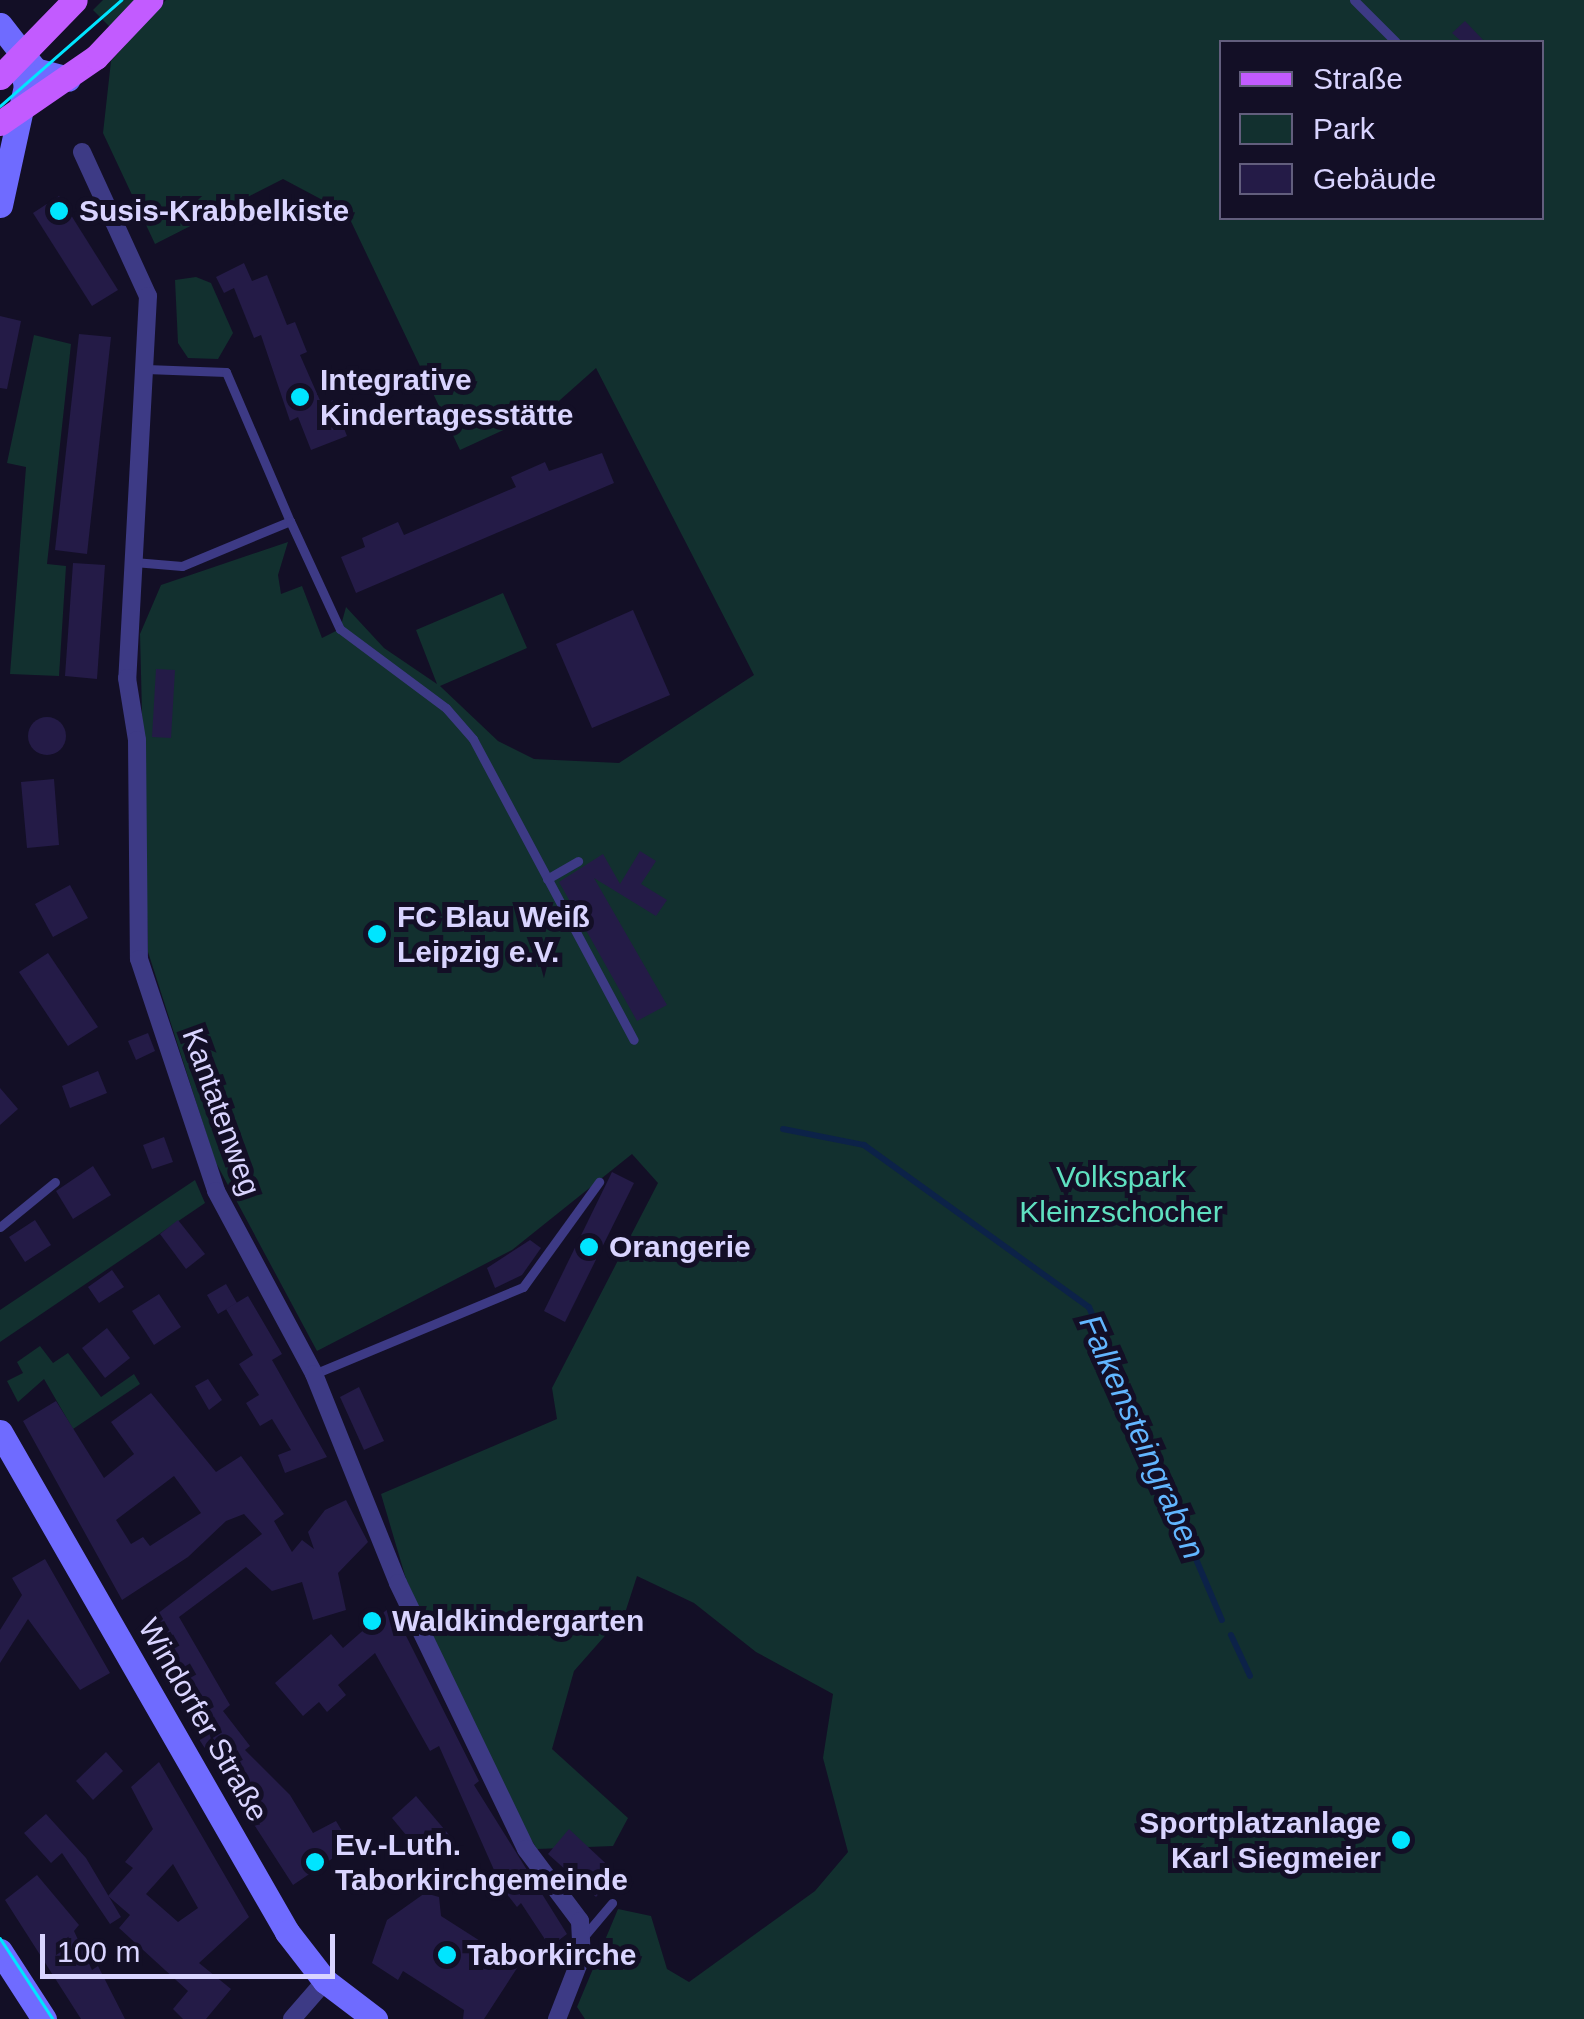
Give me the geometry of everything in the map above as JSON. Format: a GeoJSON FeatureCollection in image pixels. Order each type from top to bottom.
{"type":"FeatureCollection","features":[{"type":"Feature","properties":{"kind":"main road"},"geometry":{"type":"LineString","coordinates":[[0,77],[75,0]]}},
{"type":"Feature","properties":{"kind":"main road"},"geometry":{"type":"LineString","coordinates":[[11,117],[68,79],[150,0]]}},
{"type":"Feature","properties":{"kind":"street"},"geometry":{"type":"LineString","coordinates":[[0,26],[19,55],[26,77],[11,117],[0,205]]}},
{"type":"Feature","properties":{"kind":"street"},"geometry":{"type":"LineString","coordinates":[[19,55],[42,74],[68,79]]}},
{"type":"Feature","properties":{"kind":"street","name":"Kantatenweg"},"geometry":{"type":"LineString","coordinates":[[82,152],[144,280],[146,369],[128,678],[137,740],[139,959],[210,1178],[314,1374],[398,1584],[475,1747],[526,1849],[585,1935]]}},
{"type":"Feature","properties":{"kind":"street","name":"Windorfer Straße"},"geometry":{"type":"LineString","coordinates":[[0,1432],[287,1932],[325,1981],[375,2019]]}},
{"type":"Feature","properties":{"kind":"street"},"geometry":{"type":"LineString","coordinates":[[556,2019],[585,1935]]}},
{"type":"Feature","properties":{"kind":"street"},"geometry":{"type":"LineString","coordinates":[[0,1950],[44,2019]]}},
{"type":"Feature","properties":{"kind":"street"},"geometry":{"type":"LineString","coordinates":[[292,2019],[325,1981]]}},
{"type":"Feature","properties":{"kind":"lane"},"geometry":{"type":"LineString","coordinates":[[1354,0],[1394,40]]}},
{"type":"Feature","properties":{"kind":"lane"},"geometry":{"type":"LineString","coordinates":[[146,369],[226,372],[340,628],[446,708],[473,738],[634,1040]]}},
{"type":"Feature","properties":{"kind":"lane"},"geometry":{"type":"LineString","coordinates":[[134,562],[182,566],[290,521]]}},
{"type":"Feature","properties":{"kind":"lane"},"geometry":{"type":"LineString","coordinates":[[548,879],[578,861]]}},
{"type":"Feature","properties":{"kind":"lane"},"geometry":{"type":"LineString","coordinates":[[0,1227],[55,1182]]}},
{"type":"Feature","properties":{"kind":"lane"},"geometry":{"type":"LineString","coordinates":[[314,1374],[523,1287],[600,1182]]}},
{"type":"Feature","properties":{"kind":"lane"},"geometry":{"type":"LineString","coordinates":[[585,1935],[612,1903]]}},
{"type":"Feature","properties":{"kind":"green space"},"geometry":{"type":"Polygon","coordinates":[[[103,0],[138,0],[112,29],[93,10],[103,0]]]}},
{"type":"Feature","properties":{"kind":"green space","name":"Volkspark Kleinzschocher"},"geometry":{"type":"Polygon","coordinates":[[[166,0],[1584,0],[1584,2019],[585,2019],[577,2007],[618,1909],[651,1916],[667,1969],[689,1982],[815,1891],[848,1852],[823,1758],[833,1694],[756,1652],[694,1603],[637,1576],[625,1613],[574,1671],[552,1749],[628,1818],[613,1846],[537,1849],[496,1782],[406,1579],[381,1494],[557,1419],[552,1388],[658,1183],[632,1154],[512,1250],[317,1351],[215,1161],[148,952],[140,634],[161,585],[288,542],[278,575],[281,594],[302,586],[322,638],[340,629],[346,607],[384,648],[437,684],[416,630],[503,593],[527,648],[440,686],[498,741],[534,759],[619,763],[754,675],[596,368],[551,408],[460,450],[347,213],[283,179],[155,244],[103,133],[111,61],[166,0]]]}},
{"type":"Feature","properties":{"kind":"green space"},"geometry":{"type":"Polygon","coordinates":[[[196,277],[211,283],[233,333],[218,359],[188,358],[178,343],[175,280],[196,277]]]}},
{"type":"Feature","properties":{"kind":"green space"},"geometry":{"type":"Polygon","coordinates":[[[34,335],[71,344],[47,564],[66,566],[59,676],[10,674],[26,467],[7,463],[34,335]]]}},
{"type":"Feature","properties":{"kind":"green space"},"geometry":{"type":"Polygon","coordinates":[[[195,1180],[205,1203],[0,1342],[0,1310],[195,1180]]]}},
{"type":"Feature","properties":{"kind":"green space"},"geometry":{"type":"Polygon","coordinates":[[[40,1346],[53,1363],[68,1353],[101,1397],[134,1374],[140,1384],[73,1429],[44,1379],[18,1402],[7,1381],[23,1373],[17,1362],[40,1346]]]}},
{"type":"Feature","properties":{"kind":"building"},"geometry":{"type":"Polygon","coordinates":[[[1465,21],[1483,40],[1460,40],[1452,33],[1465,21]]]}},
{"type":"Feature","properties":{"kind":"building"},"geometry":{"type":"Polygon","coordinates":[[[59,196],[118,290],[92,306],[33,213],[59,196]]]}},
{"type":"Feature","properties":{"kind":"building"},"geometry":{"type":"Polygon","coordinates":[[[244,263],[252,281],[267,275],[287,325],[295,322],[307,352],[300,355],[322,405],[333,400],[347,436],[311,450],[298,417],[290,421],[261,335],[254,338],[234,288],[224,293],[216,277],[244,263]]]}},
{"type":"Feature","properties":{"kind":"building"},"geometry":{"type":"Polygon","coordinates":[[[0,316],[21,321],[7,389],[0,388],[0,316]]]}},
{"type":"Feature","properties":{"kind":"building"},"geometry":{"type":"Polygon","coordinates":[[[79,334],[111,337],[87,554],[55,550],[79,334]]]}},
{"type":"Feature","properties":{"kind":"building"},"geometry":{"type":"Polygon","coordinates":[[[602,453],[614,483],[356,593],[341,557],[365,547],[362,538],[398,522],[404,535],[516,487],[511,477],[545,462],[549,471],[602,453]]]}},
{"type":"Feature","properties":{"kind":"building"},"geometry":{"type":"Polygon","coordinates":[[[73,563],[105,565],[97,679],[65,676],[73,563]]]}},
{"type":"Feature","properties":{"kind":"building"},"geometry":{"type":"Polygon","coordinates":[[[633,610],[670,695],[592,728],[556,644],[633,610]]]}},
{"type":"Feature","properties":{"kind":"building"},"geometry":{"type":"Polygon","coordinates":[[[156,669],[175,670],[171,738],[152,737],[156,669]]]}},
{"type":"Feature","properties":{"kind":"building"},"geometry":{"type":"Polygon","coordinates":[[[47,717],[60,723],[66,736],[60,749],[47,755],[34,749],[28,736],[34,723],[47,717]]]}},
{"type":"Feature","properties":{"kind":"building"},"geometry":{"type":"Polygon","coordinates":[[[54,779],[59,845],[27,848],[21,782],[54,779]]]}},
{"type":"Feature","properties":{"kind":"building"},"geometry":{"type":"Polygon","coordinates":[[[640,851],[656,861],[641,884],[667,900],[656,916],[594,878],[667,1005],[637,1021],[559,882],[603,854],[620,884],[640,851]]]}},
{"type":"Feature","properties":{"kind":"building"},"geometry":{"type":"Polygon","coordinates":[[[70,885],[88,918],[53,937],[35,904],[70,885]]]}},
{"type":"Feature","properties":{"kind":"building"},"geometry":{"type":"Polygon","coordinates":[[[48,953],[98,1027],[68,1046],[19,972],[48,953]]]}},
{"type":"Feature","properties":{"kind":"building"},"geometry":{"type":"Polygon","coordinates":[[[148,1033],[155,1051],[136,1060],[128,1041],[148,1033]]]}},
{"type":"Feature","properties":{"kind":"building"},"geometry":{"type":"Polygon","coordinates":[[[98,1071],[107,1093],[70,1108],[62,1086],[98,1071]]]}},
{"type":"Feature","properties":{"kind":"building"},"geometry":{"type":"Polygon","coordinates":[[[0,1088],[18,1109],[0,1125],[0,1088]]]}},
{"type":"Feature","properties":{"kind":"building"},"geometry":{"type":"Polygon","coordinates":[[[164,1137],[173,1162],[152,1169],[143,1145],[164,1137]]]}},
{"type":"Feature","properties":{"kind":"building"},"geometry":{"type":"Polygon","coordinates":[[[93,1166],[111,1195],[73,1219],[56,1191],[93,1166]]]}},
{"type":"Feature","properties":{"kind":"building","name":"Orangerie"},"geometry":{"type":"Polygon","coordinates":[[[612,1172],[634,1183],[565,1322],[544,1311],[612,1172]]]}},
{"type":"Feature","properties":{"kind":"building"},"geometry":{"type":"Polygon","coordinates":[[[35,1220],[51,1245],[25,1262],[9,1237],[35,1220]]]}},
{"type":"Feature","properties":{"kind":"building"},"geometry":{"type":"Polygon","coordinates":[[[178,1220],[205,1254],[186,1269],[160,1234],[178,1220]]]}},
{"type":"Feature","properties":{"kind":"building"},"geometry":{"type":"Polygon","coordinates":[[[530,1240],[541,1248],[522,1275],[495,1288],[487,1268],[530,1240]]]}},
{"type":"Feature","properties":{"kind":"building"},"geometry":{"type":"Polygon","coordinates":[[[112,1270],[124,1287],[99,1303],[88,1287],[112,1270]]]}},
{"type":"Feature","properties":{"kind":"building"},"geometry":{"type":"Polygon","coordinates":[[[226,1284],[237,1303],[218,1314],[207,1295],[226,1284]]]}},
{"type":"Feature","properties":{"kind":"building"},"geometry":{"type":"Polygon","coordinates":[[[159,1294],[181,1327],[154,1345],[132,1311],[159,1294]]]}},
{"type":"Feature","properties":{"kind":"building"},"geometry":{"type":"Polygon","coordinates":[[[248,1296],[282,1354],[272,1360],[327,1457],[285,1473],[278,1455],[291,1450],[272,1419],[260,1426],[246,1403],[259,1395],[239,1364],[253,1355],[226,1309],[248,1296]]]}},
{"type":"Feature","properties":{"kind":"building"},"geometry":{"type":"Polygon","coordinates":[[[107,1328],[130,1358],[105,1378],[82,1348],[107,1328]]]}},
{"type":"Feature","properties":{"kind":"building"},"geometry":{"type":"Polygon","coordinates":[[[208,1379],[222,1400],[209,1410],[195,1386],[208,1379]]]}},
{"type":"Feature","properties":{"kind":"building"},"geometry":{"type":"Polygon","coordinates":[[[359,1387],[384,1441],[364,1450],[340,1397],[359,1387]]]}},
{"type":"Feature","properties":{"kind":"building"},"geometry":{"type":"Polygon","coordinates":[[[151,1393],[216,1472],[241,1456],[284,1514],[274,1521],[292,1552],[302,1540],[314,1549],[308,1532],[325,1510],[346,1500],[368,1542],[338,1573],[346,1610],[313,1620],[302,1582],[272,1591],[246,1567],[179,1617],[230,1705],[223,1711],[250,1746],[245,1750],[290,1795],[313,1833],[336,1821],[351,1846],[293,1885],[195,1733],[140,1627],[262,1534],[244,1514],[226,1521],[188,1557],[122,1600],[23,1421],[56,1401],[104,1478],[134,1454],[111,1422],[151,1393]],[[174,1476],[116,1520],[131,1544],[143,1537],[150,1546],[201,1513],[174,1476]]]}},
{"type":"Feature","properties":{"kind":"building"},"geometry":{"type":"Polygon","coordinates":[[[45,1559],[110,1673],[80,1690],[28,1619],[0,1663],[0,1630],[22,1595],[12,1578],[45,1559]]]}},
{"type":"Feature","properties":{"kind":"building"},"geometry":{"type":"Polygon","coordinates":[[[391,1606],[479,1781],[474,1785],[567,1934],[550,1947],[521,1903],[517,1907],[502,1888],[439,1746],[430,1751],[375,1653],[338,1685],[346,1695],[327,1712],[319,1702],[303,1716],[275,1683],[331,1634],[343,1648],[391,1606]]]}},
{"type":"Feature","properties":{"kind":"building"},"geometry":{"type":"Polygon","coordinates":[[[106,1752],[123,1771],[93,1800],[76,1781],[106,1752]]]}},
{"type":"Feature","properties":{"kind":"building"},"geometry":{"type":"Polygon","coordinates":[[[159,1762],[249,1917],[199,1963],[231,1989],[206,2019],[183,2019],[173,2009],[188,1991],[119,1928],[130,1915],[108,1896],[133,1868],[125,1862],[153,1829],[131,1787],[159,1762]],[[173,1864],[146,1894],[178,1922],[198,1908],[173,1864]]]}},
{"type":"Feature","properties":{"kind":"building"},"geometry":{"type":"Polygon","coordinates":[[[416,1796],[450,1836],[425,1858],[392,1818],[416,1796]]]}},
{"type":"Feature","properties":{"kind":"building"},"geometry":{"type":"Polygon","coordinates":[[[46,1814],[86,1858],[121,1917],[110,1924],[62,1853],[51,1863],[24,1833],[46,1814]]]}},
{"type":"Feature","properties":{"kind":"building"},"geometry":{"type":"Polygon","coordinates":[[[569,1829],[617,1874],[596,1897],[548,1854],[569,1829]]]}},
{"type":"Feature","properties":{"kind":"building"},"geometry":{"type":"Polygon","coordinates":[[[37,1875],[79,1925],[74,1931],[92,1970],[98,1966],[125,2019],[81,2019],[5,1900],[37,1875]]]}},
{"type":"Feature","properties":{"kind":"building","name":"Taborkirche"},"geometry":{"type":"Polygon","coordinates":[[[425,1893],[439,1897],[441,1916],[499,1953],[516,1954],[519,1965],[484,2019],[463,2019],[464,2010],[403,1971],[398,1980],[372,1963],[387,1920],[425,1893]]]}},
{"type":"Feature","properties":{"kind":"waterway","name":"Falkensteingraben"},"geometry":{"type":"LineString","coordinates":[[783,1129],[864,1145],[1089,1307],[1222,1620]]}},
{"type":"Feature","properties":{"kind":"waterway","name":"Falkensteingraben"},"geometry":{"type":"LineString","coordinates":[[1231,1635],[1250,1676]]}},
{"type":"Feature","properties":{"kind":"tram line"},"geometry":{"type":"LineString","coordinates":[[0,106],[121,0]]}},
{"type":"Feature","properties":{"kind":"tram line"},"geometry":{"type":"LineString","coordinates":[[0,1938],[53,2019]]}},
{"type":"Feature","properties":{"kind":"place","name":"Susis-Krabbelkiste"},"geometry":{"type":"Point","coordinates":[59,211]}},
{"type":"Feature","properties":{"kind":"place","name":"Integrative Kindertagesstätte"},"geometry":{"type":"Point","coordinates":[300,397]}},
{"type":"Feature","properties":{"kind":"place","name":"FC Blau Weiß Leipzig e.V."},"geometry":{"type":"Point","coordinates":[377,934]}},
{"type":"Feature","properties":{"kind":"place","name":"Orangerie"},"geometry":{"type":"Point","coordinates":[589,1247]}},
{"type":"Feature","properties":{"kind":"place","name":"Waldkindergarten"},"geometry":{"type":"Point","coordinates":[372,1621]}},
{"type":"Feature","properties":{"kind":"place","name":"Sportplatzanlage Karl Siegmeier"},"geometry":{"type":"Point","coordinates":[1401,1840]}},
{"type":"Feature","properties":{"kind":"place","name":"Ev.-Luth. Taborkirchgemeinde"},"geometry":{"type":"Point","coordinates":[315,1862]}},
{"type":"Feature","properties":{"kind":"place","name":"Taborkirche"},"geometry":{"type":"Point","coordinates":[447,1955]}}]}
